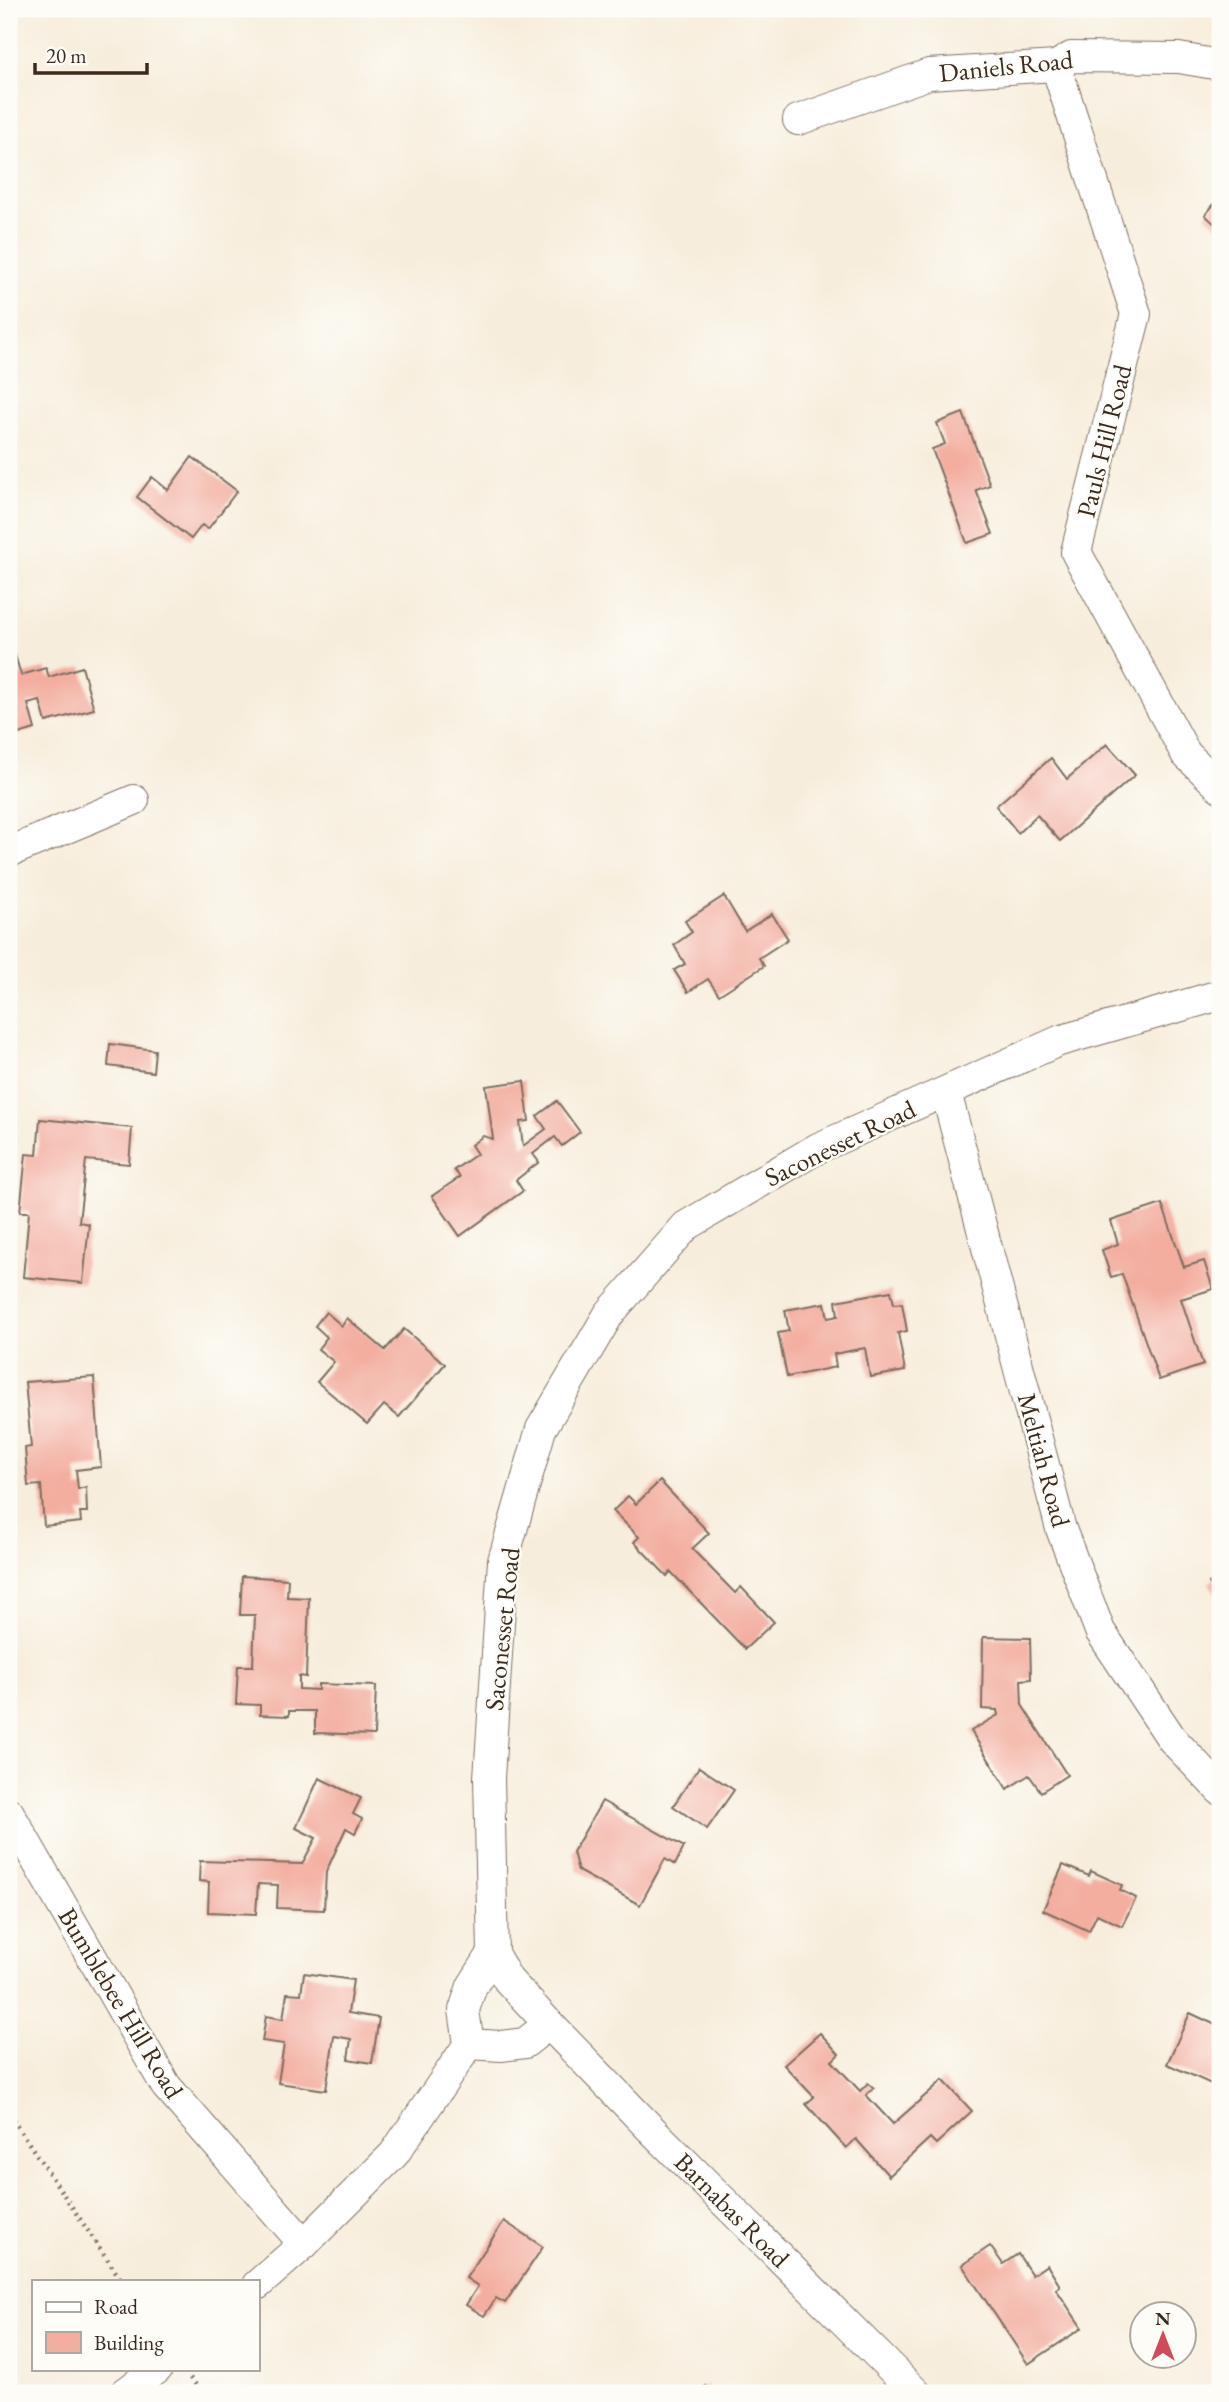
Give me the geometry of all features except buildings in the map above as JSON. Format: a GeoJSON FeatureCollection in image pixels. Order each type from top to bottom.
{"type":"FeatureCollection","features":[{"type":"Feature","properties":{"kind":"street","name":"Daniels Road"},"geometry":{"type":"LineString","coordinates":[[798,120],[929,74],[1056,66],[1071,57],[1179,58],[1220,65]]}},
{"type":"Feature","properties":{"kind":"street","name":"Pauls Hill Road"},"geometry":{"type":"LineString","coordinates":[[1056,66],[1136,314],[1076,552],[1186,754],[1220,787]]}},
{"type":"Feature","properties":{"kind":"street"},"geometry":{"type":"LineString","coordinates":[[9,852],[134,800]]}},
{"type":"Feature","properties":{"kind":"street","name":"Saconesset Road"},"geometry":{"type":"LineString","coordinates":[[494,1952],[489,1777],[503,1561],[541,1429],[609,1314],[686,1226],[818,1148],[1059,1041],[1220,995]]}},
{"type":"Feature","properties":{"kind":"street","name":"Meltiah Road"},"geometry":{"type":"LineString","coordinates":[[946,1092],[1061,1529],[1100,1631],[1172,1739],[1220,1790]]}},
{"type":"Feature","properties":{"kind":"street","name":"Bumblebee Hill Road"},"geometry":{"type":"LineString","coordinates":[[9,1813],[166,2086],[304,2245]]}},
{"type":"Feature","properties":{"kind":"street"},"geometry":{"type":"LineString","coordinates":[[259,2282],[304,2245],[394,2154],[469,2045],[464,2010],[472,1986],[494,1952]]}},
{"type":"Feature","properties":{"kind":"street","name":"Barnabas Road"},"geometry":{"type":"LineString","coordinates":[[494,1952],[508,1980],[549,2024],[916,2393]]}},
{"type":"Feature","properties":{"kind":"street"},"geometry":{"type":"LineString","coordinates":[[469,2045],[501,2046],[525,2043],[549,2024]]}},
{"type":"Feature","properties":{"kind":"street"},"geometry":{"type":"LineString","coordinates":[[125,2393],[156,2370]]}},
{"type":"Feature","properties":{"kind":"path"},"geometry":{"type":"LineString","coordinates":[[9,2114],[121,2280]]}},
{"type":"Feature","properties":{"kind":"path"},"geometry":{"type":"LineString","coordinates":[[184,2370],[203,2393]]}}]}
